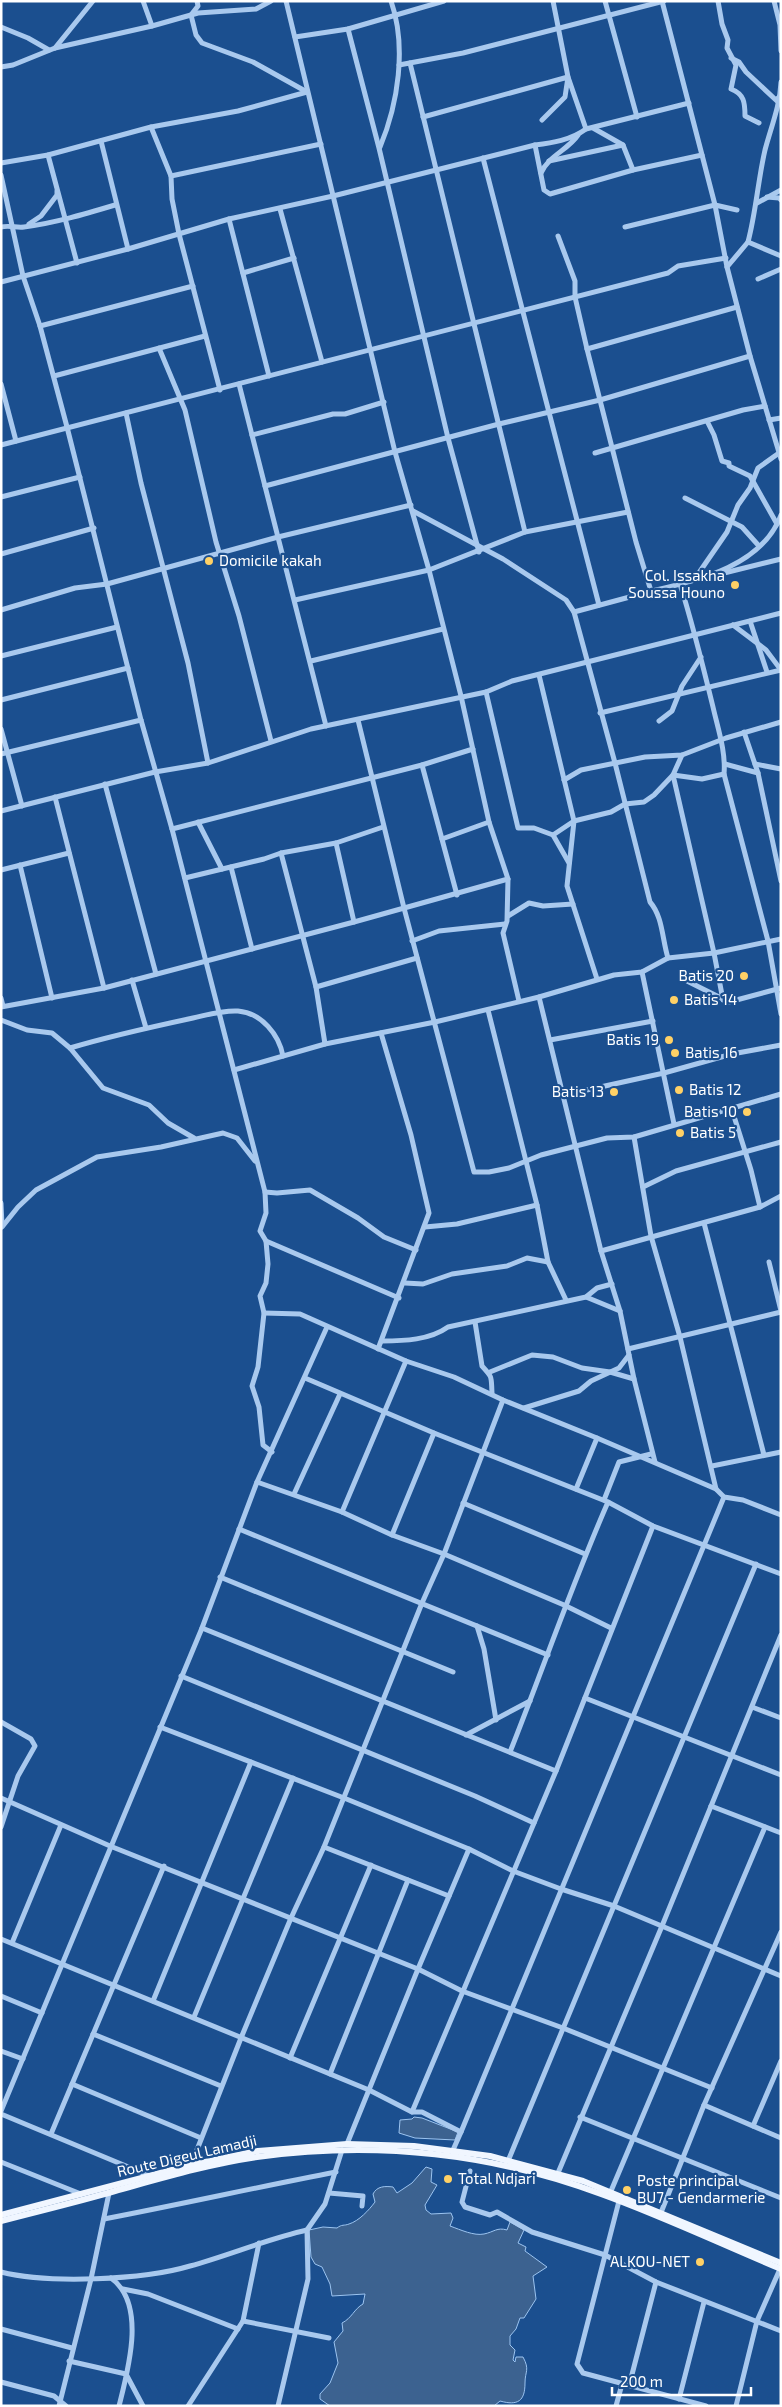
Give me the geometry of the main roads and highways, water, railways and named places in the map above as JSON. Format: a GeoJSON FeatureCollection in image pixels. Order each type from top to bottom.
{"type":"FeatureCollection","features":[{"type":"Feature","properties":{"kind":"main road","name":"Route Digeul Lamadji"},"geometry":{"type":"LineString","coordinates":[[1,2215],[191,2165],[258,2151],[347,2144],[414,2146],[454,2150],[508,2160],[558,2173],[611,2191],[660,2215],[781,2263]]}},
{"type":"Feature","properties":{"kind":"main road"},"geometry":{"type":"LineString","coordinates":[[1,2221],[174,2175],[256,2157],[342,2150],[388,2150],[456,2156],[541,2175],[660,2215],[780,2269]]}},
{"type":"Feature","properties":{"kind":"water"},"geometry":{"type":"Polygon","coordinates":[[[414,2117],[422,2118],[458,2132],[455,2140],[415,2138],[399,2133],[400,2120],[412,2119],[414,2117]]]}},
{"type":"Feature","properties":{"kind":"water"},"geometry":{"type":"Polygon","coordinates":[[[426,2167],[432,2169],[431,2182],[437,2185],[425,2205],[426,2210],[431,2214],[451,2213],[453,2218],[450,2226],[476,2234],[484,2234],[498,2229],[507,2230],[510,2222],[524,2230],[518,2243],[526,2247],[525,2251],[547,2267],[533,2276],[536,2299],[524,2318],[520,2318],[516,2329],[510,2336],[510,2345],[515,2350],[513,2360],[515,2362],[516,2357],[523,2357],[526,2365],[524,2394],[519,2401],[512,2403],[500,2401],[494,2406],[330,2406],[320,2399],[320,2394],[330,2383],[338,2363],[334,2342],[343,2331],[342,2323],[363,2304],[365,2294],[332,2296],[330,2284],[322,2267],[315,2264],[311,2257],[309,2230],[323,2227],[337,2228],[353,2223],[375,2202],[373,2194],[377,2189],[393,2187],[397,2193],[412,2183],[426,2167]]]}},
{"type":"Feature","properties":{"kind":"place","name":"Domicile kakah"},"geometry":{"type":"Point","coordinates":[209,561]}},
{"type":"Feature","properties":{"kind":"place","name":"Col. Issakha Soussa Houno"},"geometry":{"type":"Point","coordinates":[735,585]}},
{"type":"Feature","properties":{"kind":"place","name":"Batis 20"},"geometry":{"type":"Point","coordinates":[744,976]}},
{"type":"Feature","properties":{"kind":"place","name":"Batis 14"},"geometry":{"type":"Point","coordinates":[674,1000]}},
{"type":"Feature","properties":{"kind":"place","name":"Batis 19"},"geometry":{"type":"Point","coordinates":[669,1040]}},
{"type":"Feature","properties":{"kind":"place","name":"Batis 16"},"geometry":{"type":"Point","coordinates":[675,1053]}},
{"type":"Feature","properties":{"kind":"place","name":"Batis 12"},"geometry":{"type":"Point","coordinates":[679,1090]}},
{"type":"Feature","properties":{"kind":"place","name":"Batis 13"},"geometry":{"type":"Point","coordinates":[614,1092]}},
{"type":"Feature","properties":{"kind":"place","name":"Batis 10"},"geometry":{"type":"Point","coordinates":[747,1112]}},
{"type":"Feature","properties":{"kind":"place","name":"Batis 5"},"geometry":{"type":"Point","coordinates":[680,1133]}},
{"type":"Feature","properties":{"kind":"place","name":"Total Ndjari"},"geometry":{"type":"Point","coordinates":[448,2179]}},
{"type":"Feature","properties":{"kind":"place","name":"Poste principal BU7 - Gendarmerie"},"geometry":{"type":"Point","coordinates":[627,2190]}},
{"type":"Feature","properties":{"kind":"place","name":"ALKOU-NET"},"geometry":{"type":"Point","coordinates":[700,2262]}}]}
